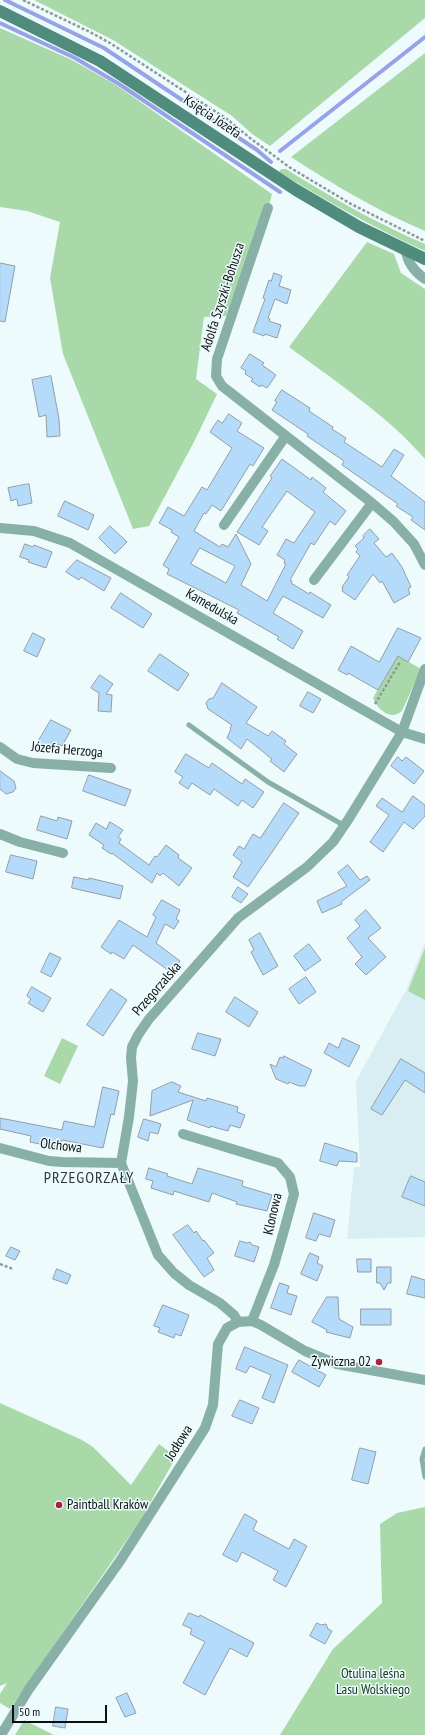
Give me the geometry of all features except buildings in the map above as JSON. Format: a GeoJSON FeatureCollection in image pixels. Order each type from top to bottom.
{"type":"FeatureCollection","features":[{"type":"Feature","properties":{"kind":"main road","name":"Księcia Józefa"},"geometry":{"type":"LineString","coordinates":[[0,10],[100,61],[296,190],[359,227],[425,259]]}},
{"type":"Feature","properties":{"kind":"street","name":"Adolfa Szyszki-Bohusza"},"geometry":{"type":"LineString","coordinates":[[268,208],[217,359],[216,376],[222,386],[285,437],[372,503],[394,522],[414,544],[425,565]]}},
{"type":"Feature","properties":{"kind":"street"},"geometry":{"type":"LineString","coordinates":[[406,250],[410,264],[425,279]]}},
{"type":"Feature","properties":{"kind":"street"},"geometry":{"type":"LineString","coordinates":[[224,525],[285,437]]}},
{"type":"Feature","properties":{"kind":"street"},"geometry":{"type":"LineString","coordinates":[[314,580],[372,503]]}},
{"type":"Feature","properties":{"kind":"street","name":"Kamedulska"},"geometry":{"type":"LineString","coordinates":[[0,528],[34,531],[70,543],[402,732]]}},
{"type":"Feature","properties":{"kind":"street"},"geometry":{"type":"LineString","coordinates":[[425,670],[402,732],[425,739]]}},
{"type":"Feature","properties":{"kind":"street","name":"Przegorzalska"},"geometry":{"type":"LineString","coordinates":[[121,1163],[129,1118],[132,1082],[132,1047],[149,1018],[238,918],[307,867],[333,842],[345,826],[402,732]]}},
{"type":"Feature","properties":{"kind":"street","name":"Józefa Herzoga"},"geometry":{"type":"LineString","coordinates":[[0,746],[17,759],[33,763],[111,768]]}},
{"type":"Feature","properties":{"kind":"street"},"geometry":{"type":"LineString","coordinates":[[0,834],[20,842],[63,853]]}},
{"type":"Feature","properties":{"kind":"street","name":"Klonowa"},"geometry":{"type":"LineString","coordinates":[[184,1134],[278,1163],[290,1177],[294,1194],[274,1265],[252,1321]]}},
{"type":"Feature","properties":{"kind":"street","name":"Olchowa"},"geometry":{"type":"LineString","coordinates":[[0,1148],[49,1161],[121,1163]]}},
{"type":"Feature","properties":{"kind":"street"},"geometry":{"type":"LineString","coordinates":[[121,1163],[158,1255],[174,1273],[189,1285],[220,1303],[234,1315],[238,1322],[252,1321],[310,1353],[337,1364],[425,1380]]}},
{"type":"Feature","properties":{"kind":"street","name":"Jodłowa"},"geometry":{"type":"LineString","coordinates":[[1,1735],[29,1690],[120,1561],[205,1428],[213,1405],[218,1344],[227,1328],[238,1322]]}},
{"type":"Feature","properties":{"kind":"lane"},"geometry":{"type":"LineString","coordinates":[[189,725],[268,782],[345,826]]}},
{"type":"Feature","properties":{"kind":"lane"},"geometry":{"type":"LineString","coordinates":[[425,1449],[422,1459],[425,1477]]}},
{"type":"Feature","properties":{"kind":"path"},"geometry":{"type":"LineString","coordinates":[[23,0],[105,41],[227,119],[289,167],[351,204],[425,241]]}},
{"type":"Feature","properties":{"kind":"path"},"geometry":{"type":"LineString","coordinates":[[370,713],[400,662]]}},
{"type":"Feature","properties":{"kind":"path"},"geometry":{"type":"LineString","coordinates":[[0,1264],[13,1269]]}},
{"type":"Feature","properties":{"kind":"shaded area"},"geometry":{"type":"Polygon","coordinates":[[[425,942],[425,1237],[347,1239],[354,1167],[360,1167],[356,1081],[406,990],[425,942]]]}},
{"type":"Feature","properties":{"kind":"green space"},"geometry":{"type":"Polygon","coordinates":[[[34,0],[425,0],[425,18],[270,146],[252,134],[232,116],[113,40],[34,0]]]}},
{"type":"Feature","properties":{"kind":"green space"},"geometry":{"type":"Polygon","coordinates":[[[0,28],[72,60],[116,85],[272,194],[267,213],[226,316],[204,317],[196,379],[217,394],[195,440],[149,526],[133,529],[63,354],[50,278],[60,222],[27,211],[0,207],[0,28]]]}},
{"type":"Feature","properties":{"kind":"green space"},"geometry":{"type":"Polygon","coordinates":[[[425,53],[425,231],[356,197],[291,157],[425,53]]]}},
{"type":"Feature","properties":{"kind":"green space"},"geometry":{"type":"Polygon","coordinates":[[[281,169],[286,169],[354,209],[425,244],[425,251],[369,224],[333,204],[279,172],[281,169]]]}},
{"type":"Feature","properties":{"kind":"green space"},"geometry":{"type":"Polygon","coordinates":[[[367,242],[394,254],[401,273],[425,289],[425,459],[378,413],[289,347],[367,242]]]}},
{"type":"Feature","properties":{"kind":"green space"},"geometry":{"type":"Polygon","coordinates":[[[397,655],[421,669],[402,711],[393,715],[385,713],[381,710],[373,698],[397,655]]]}},
{"type":"Feature","properties":{"kind":"green space"},"geometry":{"type":"Polygon","coordinates":[[[425,948],[425,1000],[408,991],[425,948]]]}},
{"type":"Feature","properties":{"kind":"green space"},"geometry":{"type":"Polygon","coordinates":[[[62,1038],[78,1046],[60,1084],[44,1076],[62,1038]]]}},
{"type":"Feature","properties":{"kind":"green space","name":"Paintball Kraków"},"geometry":{"type":"Polygon","coordinates":[[[0,1403],[82,1440],[93,1447],[131,1485],[159,1444],[176,1457],[140,1521],[10,1709],[0,1703],[0,1694],[7,1683],[0,1686],[0,1403]]]}},
{"type":"Feature","properties":{"kind":"green space","name":"Otulina leśna Lasu Wolskiego"},"geometry":{"type":"Polygon","coordinates":[[[425,1507],[425,1735],[280,1735],[333,1649],[382,1603],[380,1524],[397,1513],[425,1507]]]}},
{"type":"Feature","properties":{"kind":"green space"},"geometry":{"type":"Polygon","coordinates":[[[24,1720],[54,1735],[15,1735],[24,1720]]]}},
{"type":"Feature","properties":{"kind":"waterway"},"geometry":{"type":"LineString","coordinates":[[5,0],[104,48],[257,150],[271,162]]}},
{"type":"Feature","properties":{"kind":"waterway"},"geometry":{"type":"LineString","coordinates":[[0,23],[75,58],[119,84],[280,192]]}},
{"type":"Feature","properties":{"kind":"waterway"},"geometry":{"type":"LineString","coordinates":[[280,151],[425,37]]}},
{"type":"Feature","properties":{"kind":"place","name":"Żywiczna 02"},"geometry":{"type":"Point","coordinates":[379,1362]}},
{"type":"Feature","properties":{"kind":"place","name":"Paintball Kraków"},"geometry":{"type":"Point","coordinates":[59,1505]}},
{"type":"Feature","properties":{"kind":"district","name":"PRZEGORZAŁY"},"geometry":{"type":"Point","coordinates":[89,1178]}}]}
